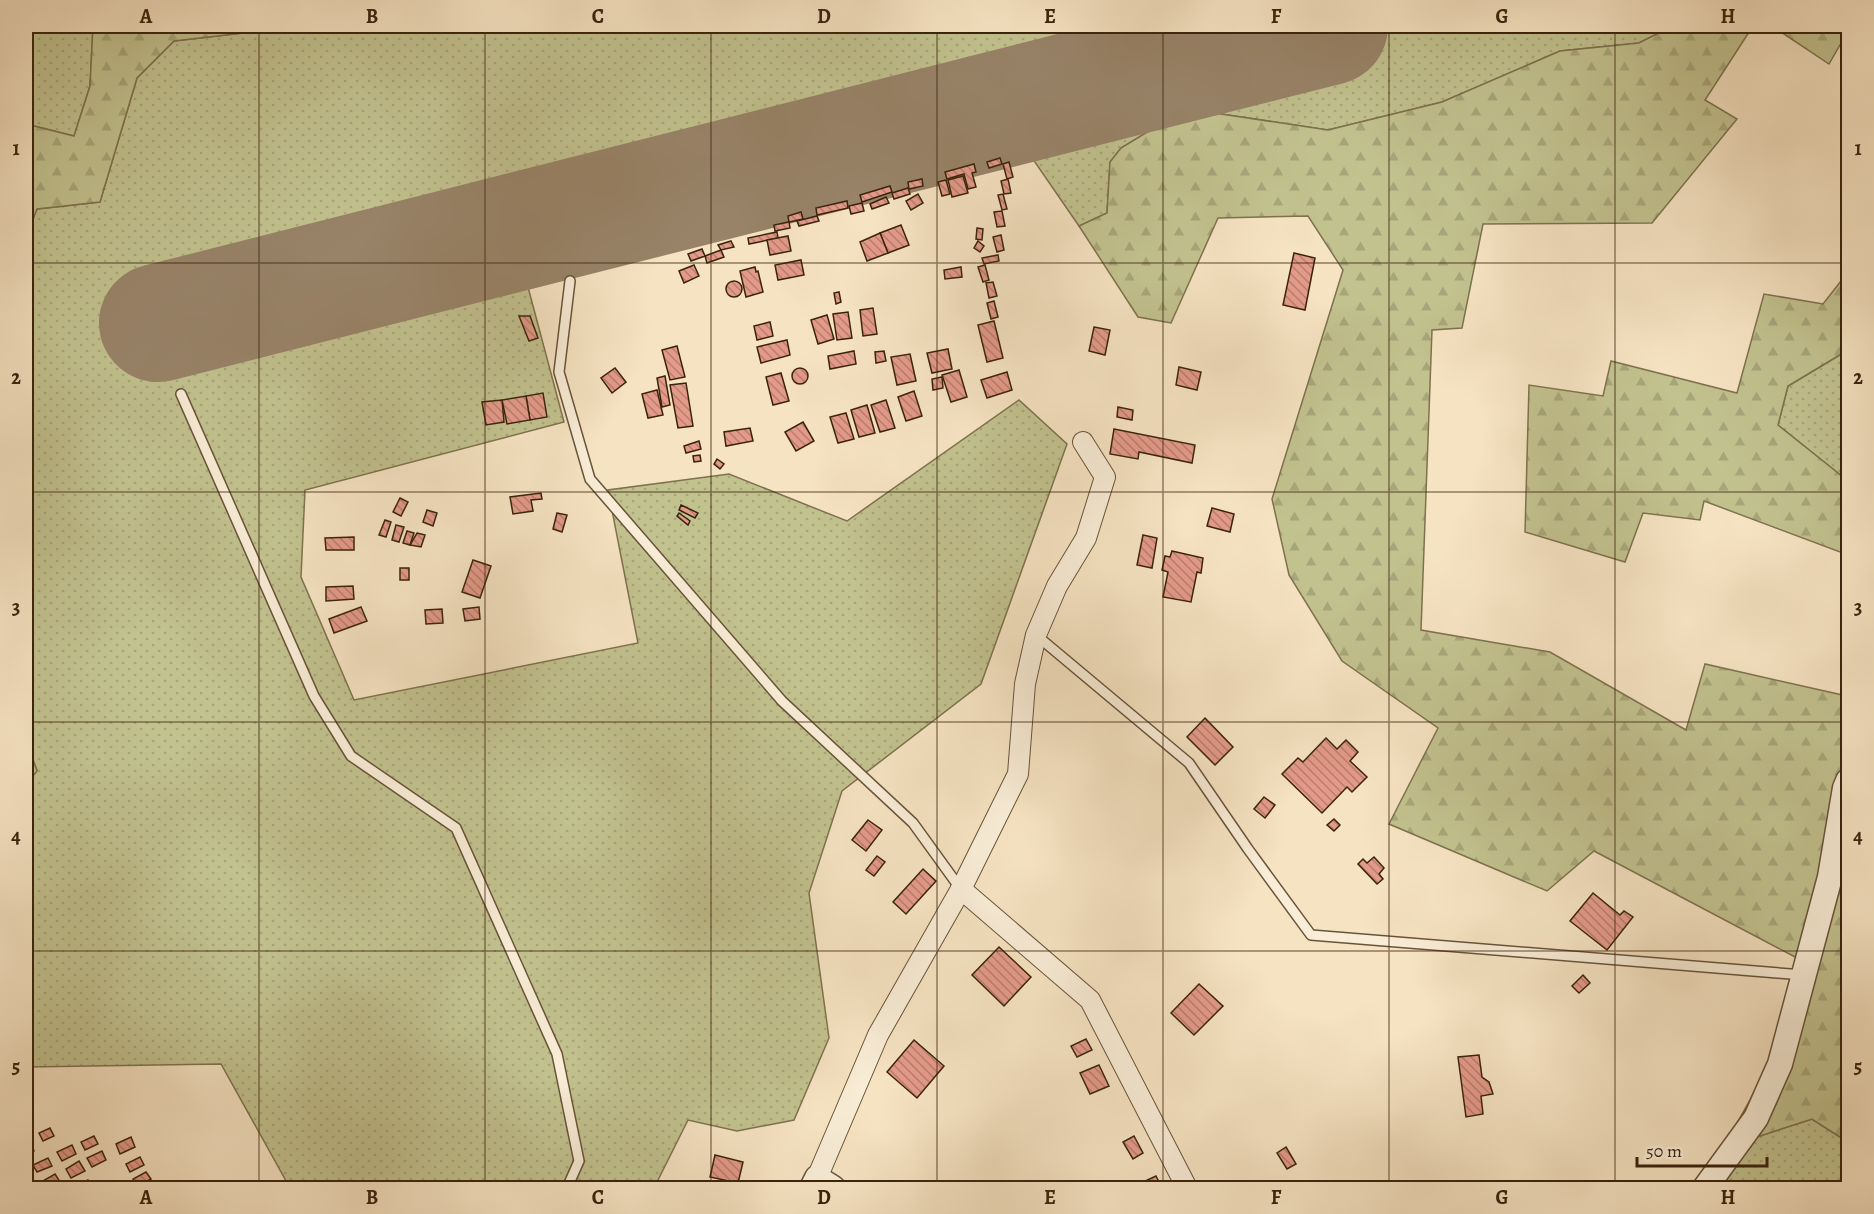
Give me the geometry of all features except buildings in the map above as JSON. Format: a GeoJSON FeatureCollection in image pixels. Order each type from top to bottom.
{"type":"FeatureCollection","features":[{"type":"Feature","properties":{"kind":"street"},"geometry":{"type":"LineString","coordinates":[[820,1185],[878,1035],[961,889],[1018,774],[1025,684],[1036,635],[1057,586],[1086,538],[1106,477],[1083,442]]}},
{"type":"Feature","properties":{"kind":"street"},"geometry":{"type":"LineString","coordinates":[[1706,1188],[1755,1118],[1780,1064],[1830,877],[1848,781]]}},
{"type":"Feature","properties":{"kind":"street"},"geometry":{"type":"LineString","coordinates":[[961,889],[1090,1000],[1187,1188]]}},
{"type":"Feature","properties":{"kind":"lane"},"geometry":{"type":"LineString","coordinates":[[570,280],[559,372],[590,479],[782,701],[913,823],[961,889]]}},
{"type":"Feature","properties":{"kind":"lane"},"geometry":{"type":"LineString","coordinates":[[181,394],[314,696],[351,756],[456,828],[557,1054],[579,1161],[567,1188]]}},
{"type":"Feature","properties":{"kind":"lane"},"geometry":{"type":"LineString","coordinates":[[1036,635],[1189,763],[1248,849],[1311,934],[1805,975]]}},
{"type":"Feature","properties":{"kind":"green space"},"geometry":{"type":"Polygon","coordinates":[[[26,26],[93,26],[90,86],[74,136],[26,124],[26,26]]]}},
{"type":"Feature","properties":{"kind":"green space"},"geometry":{"type":"Polygon","coordinates":[[[93,26],[303,26],[174,41],[137,78],[100,202],[37,209],[26,236],[26,124],[74,136],[90,86],[93,26]]]}},
{"type":"Feature","properties":{"kind":"green space"},"geometry":{"type":"Polygon","coordinates":[[[303,26],[1663,26],[1657,34],[1639,43],[1560,51],[1442,102],[1328,130],[1201,111],[1167,120],[1121,148],[1110,162],[1107,213],[1079,226],[1026,149],[525,276],[564,422],[305,490],[301,577],[354,700],[638,643],[608,490],[729,474],[847,521],[1019,400],[1067,444],[981,684],[842,791],[809,893],[829,1038],[794,1120],[737,1131],[688,1120],[654,1188],[290,1188],[221,1064],[26,1067],[26,784],[37,770],[26,742],[26,236],[37,209],[100,202],[137,78],[174,41],[303,26]]]}},
{"type":"Feature","properties":{"kind":"green space"},"geometry":{"type":"Polygon","coordinates":[[[1663,26],[1753,26],[1705,100],[1737,119],[1652,223],[1483,224],[1462,328],[1432,330],[1421,630],[1550,652],[1686,730],[1705,664],[1847,696],[1848,690],[1848,1139],[1843,1139],[1812,1119],[1723,1148],[1777,1052],[1797,958],[1594,851],[1547,891],[1389,824],[1438,728],[1342,661],[1289,575],[1272,499],[1343,270],[1308,216],[1218,218],[1171,323],[1138,317],[1079,226],[1107,213],[1110,162],[1121,148],[1167,120],[1201,111],[1328,130],[1442,102],[1560,51],[1639,43],[1657,34],[1663,26]]]}},
{"type":"Feature","properties":{"kind":"green space"},"geometry":{"type":"Polygon","coordinates":[[[1772,26],[1848,26],[1848,31],[1829,64],[1772,26]]]}},
{"type":"Feature","properties":{"kind":"green space"},"geometry":{"type":"Polygon","coordinates":[[[1848,272],[1848,350],[1788,386],[1778,425],[1848,481],[1848,555],[1704,501],[1700,520],[1643,513],[1625,562],[1525,532],[1529,385],[1603,396],[1611,361],[1737,393],[1764,294],[1823,304],[1848,272]]]}},
{"type":"Feature","properties":{"kind":"green space"},"geometry":{"type":"Polygon","coordinates":[[[1848,350],[1848,481],[1778,425],[1788,386],[1848,350]]]}},
{"type":"Feature","properties":{"kind":"green space"},"geometry":{"type":"Polygon","coordinates":[[[26,742],[37,771],[26,784],[26,742]]]}},
{"type":"Feature","properties":{"kind":"green space"},"geometry":{"type":"Polygon","coordinates":[[[1812,1119],[1843,1139],[1848,1139],[1848,1188],[1694,1188],[1723,1148],[1812,1119]]]}},
{"type":"Feature","properties":{"kind":"runway"},"geometry":{"type":"LineString","coordinates":[[158,323],[1329,26]]}}]}
